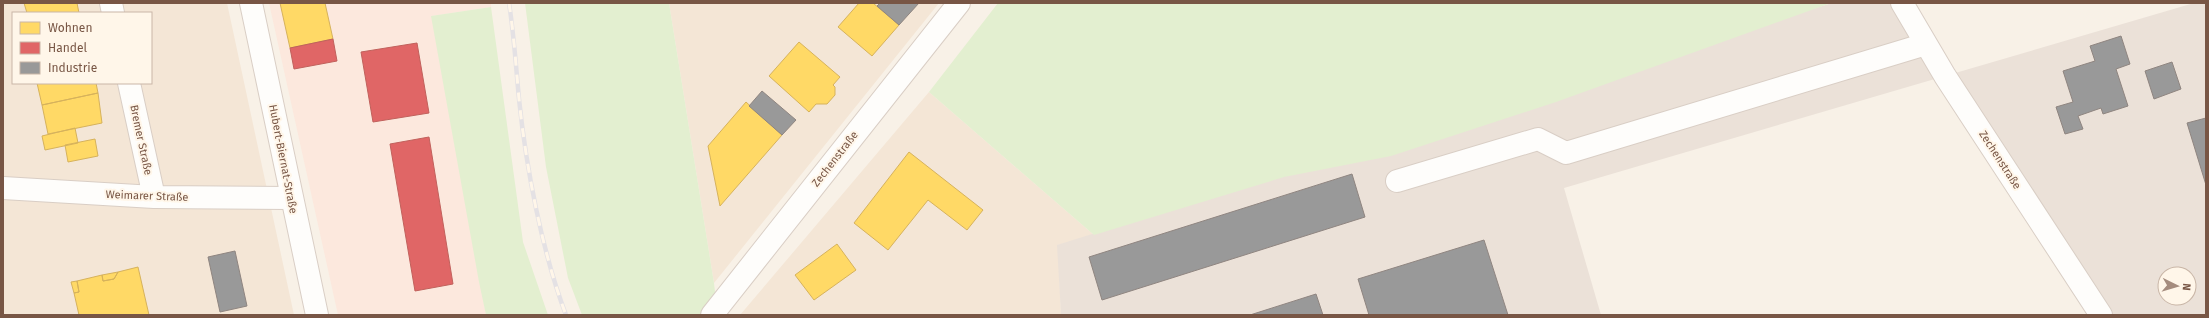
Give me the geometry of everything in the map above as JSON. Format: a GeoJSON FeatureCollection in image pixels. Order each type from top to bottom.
{"type":"FeatureCollection","features":[{"type":"Feature","properties":{"kind":"street","name":"Hubert-Biernat-Straße"},"geometry":{"type":"LineString","coordinates":[[251,3],[291,198],[317,315]]}},
{"type":"Feature","properties":{"kind":"street","name":"Zechenstraße"},"geometry":{"type":"LineString","coordinates":[[712,315],[959,3]]}},
{"type":"Feature","properties":{"kind":"street","name":"Zechenstraße"},"geometry":{"type":"LineString","coordinates":[[1902,3],[1926,44],[2101,315]]}},
{"type":"Feature","properties":{"kind":"street"},"geometry":{"type":"LineString","coordinates":[[1397,180],[1538,139],[1566,153],[1926,44]]}},
{"type":"Feature","properties":{"kind":"street","name":"Bremer Straße"},"geometry":{"type":"LineString","coordinates":[[129,84],[154,197]]}},
{"type":"Feature","properties":{"kind":"street","name":"Weimarer Straße"},"geometry":{"type":"LineString","coordinates":[[3,188],[154,197],[291,198]]}},
{"type":"Feature","properties":{"kind":"shaded area"},"geometry":{"type":"Polygon","coordinates":[[[3,3],[227,3],[294,315],[3,315],[3,3]]]}},
{"type":"Feature","properties":{"kind":"shaded area"},"geometry":{"type":"Polygon","coordinates":[[[269,3],[491,3],[491,7],[432,16],[486,315],[338,315],[269,3]]]}},
{"type":"Feature","properties":{"kind":"shaded area"},"geometry":{"type":"Polygon","coordinates":[[[669,3],[939,3],[714,283],[669,3]]]}},
{"type":"Feature","properties":{"kind":"shaded area"},"geometry":{"type":"Polygon","coordinates":[[[1832,3],[1902,3],[1945,76],[1564,188],[1601,315],[1061,315],[1057,245],[1832,3]]]}},
{"type":"Feature","properties":{"kind":"shaded area"},"geometry":{"type":"Polygon","coordinates":[[[2194,3],[2206,3],[2206,315],[2101,315],[1945,76],[2194,3]]]}},
{"type":"Feature","properties":{"kind":"shaded area"},"geometry":{"type":"Polygon","coordinates":[[[929,92],[1094,235],[1058,245],[1061,315],[740,315],[929,92]]]}},
{"type":"Feature","properties":{"kind":"green space"},"geometry":{"type":"Polygon","coordinates":[[[525,3],[669,3],[714,283],[717,309],[712,315],[582,315],[568,278],[546,167],[525,3]]]}},
{"type":"Feature","properties":{"kind":"green space"},"geometry":{"type":"Polygon","coordinates":[[[998,3],[1831,3],[1556,102],[1391,156],[1284,177],[1094,235],[929,92],[998,3]]]}},
{"type":"Feature","properties":{"kind":"green space"},"geometry":{"type":"Polygon","coordinates":[[[491,7],[523,242],[548,315],[486,315],[479,282],[431,16],[491,7]]]}},
{"type":"Feature","properties":{"kind":"building: Wohnen"},"geometry":{"type":"Polygon","coordinates":[[[24,3],[77,3],[79,12],[27,12],[24,3]]]}},
{"type":"Feature","properties":{"kind":"building: Wohnen"},"geometry":{"type":"Polygon","coordinates":[[[280,3],[325,3],[333,39],[290,48],[280,3]]]}},
{"type":"Feature","properties":{"kind":"building: Wohnen"},"geometry":{"type":"Polygon","coordinates":[[[859,3],[873,3],[899,25],[872,56],[838,27],[859,3]]]}},
{"type":"Feature","properties":{"kind":"building: Wohnen"},"geometry":{"type":"Polygon","coordinates":[[[799,42],[840,77],[833,85],[835,87],[835,95],[827,104],[816,104],[809,112],[769,76],[799,42]]]}},
{"type":"Feature","properties":{"kind":"building: Wohnen"},"geometry":{"type":"Polygon","coordinates":[[[37,84],[96,84],[98,93],[42,105],[37,84]]]}},
{"type":"Feature","properties":{"kind":"building: Wohnen"},"geometry":{"type":"Polygon","coordinates":[[[98,93],[102,123],[48,134],[42,105],[98,93]]]}},
{"type":"Feature","properties":{"kind":"building: Wohnen"},"geometry":{"type":"Polygon","coordinates":[[[746,102],[782,135],[720,206],[708,146],[746,102]]]}},
{"type":"Feature","properties":{"kind":"building: Wohnen"},"geometry":{"type":"Polygon","coordinates":[[[75,128],[78,143],[45,150],[42,136],[75,128]]]}},
{"type":"Feature","properties":{"kind":"building: Wohnen"},"geometry":{"type":"Polygon","coordinates":[[[95,139],[98,156],[68,162],[65,145],[95,139]]]}},
{"type":"Feature","properties":{"kind":"building: Wohnen"},"geometry":{"type":"Polygon","coordinates":[[[909,152],[983,210],[967,230],[928,200],[888,250],[854,223],[909,152]]]}},
{"type":"Feature","properties":{"kind":"building: Wohnen"},"geometry":{"type":"Polygon","coordinates":[[[837,244],[856,270],[814,300],[795,275],[837,244]]]}},
{"type":"Feature","properties":{"kind":"building: Wohnen"},"geometry":{"type":"Polygon","coordinates":[[[138,267],[149,315],[79,315],[74,293],[79,292],[77,281],[102,275],[103,281],[114,279],[118,272],[138,267]]]}},
{"type":"Feature","properties":{"kind":"building: Wohnen"},"geometry":{"type":"Polygon","coordinates":[[[118,272],[114,279],[103,281],[102,275],[118,272]]]}},
{"type":"Feature","properties":{"kind":"building: Wohnen"},"geometry":{"type":"Polygon","coordinates":[[[77,281],[79,292],[74,293],[71,282],[77,281]]]}},
{"type":"Feature","properties":{"kind":"building: Handel"},"geometry":{"type":"Polygon","coordinates":[[[333,39],[337,61],[294,69],[290,48],[333,39]]]}},
{"type":"Feature","properties":{"kind":"building: Handel"},"geometry":{"type":"Polygon","coordinates":[[[417,43],[429,113],[373,122],[361,52],[417,43]]]}},
{"type":"Feature","properties":{"kind":"building: Handel"},"geometry":{"type":"Polygon","coordinates":[[[429,137],[453,284],[415,291],[390,144],[429,137]]]}},
{"type":"Feature","properties":{"kind":"building: Industrie"},"geometry":{"type":"Polygon","coordinates":[[[880,3],[919,3],[899,25],[877,6],[880,3]]]}},
{"type":"Feature","properties":{"kind":"building: Industrie"},"geometry":{"type":"Polygon","coordinates":[[[2121,36],[2130,64],[2116,69],[2128,106],[2103,114],[2101,108],[2078,116],[2083,129],[2065,134],[2056,107],[2073,102],[2063,71],[2095,61],[2090,46],[2121,36]]]}},
{"type":"Feature","properties":{"kind":"building: Industrie"},"geometry":{"type":"Polygon","coordinates":[[[2172,62],[2181,89],[2154,99],[2145,71],[2172,62]]]}},
{"type":"Feature","properties":{"kind":"building: Industrie"},"geometry":{"type":"Polygon","coordinates":[[[762,91],[796,120],[782,135],[749,106],[762,91]]]}},
{"type":"Feature","properties":{"kind":"building: Industrie"},"geometry":{"type":"Polygon","coordinates":[[[2206,118],[2206,185],[2187,123],[2206,118]]]}},
{"type":"Feature","properties":{"kind":"building: Industrie"},"geometry":{"type":"Polygon","coordinates":[[[1352,174],[1365,217],[1102,300],[1089,257],[1352,174]]]}},
{"type":"Feature","properties":{"kind":"building: Industrie"},"geometry":{"type":"Polygon","coordinates":[[[1484,240],[1508,315],[1369,315],[1358,279],[1484,240]]]}},
{"type":"Feature","properties":{"kind":"building: Industrie"},"geometry":{"type":"Polygon","coordinates":[[[235,251],[247,306],[220,312],[208,257],[235,251]]]}},
{"type":"Feature","properties":{"kind":"building: Industrie"},"geometry":{"type":"Polygon","coordinates":[[[1316,294],[1323,315],[1250,315],[1316,294]]]}},
{"type":"Feature","properties":{"kind":"railway"},"geometry":{"type":"LineString","coordinates":[[509,3],[522,125],[536,209],[542,237],[557,290],[566,315]]}}]}
